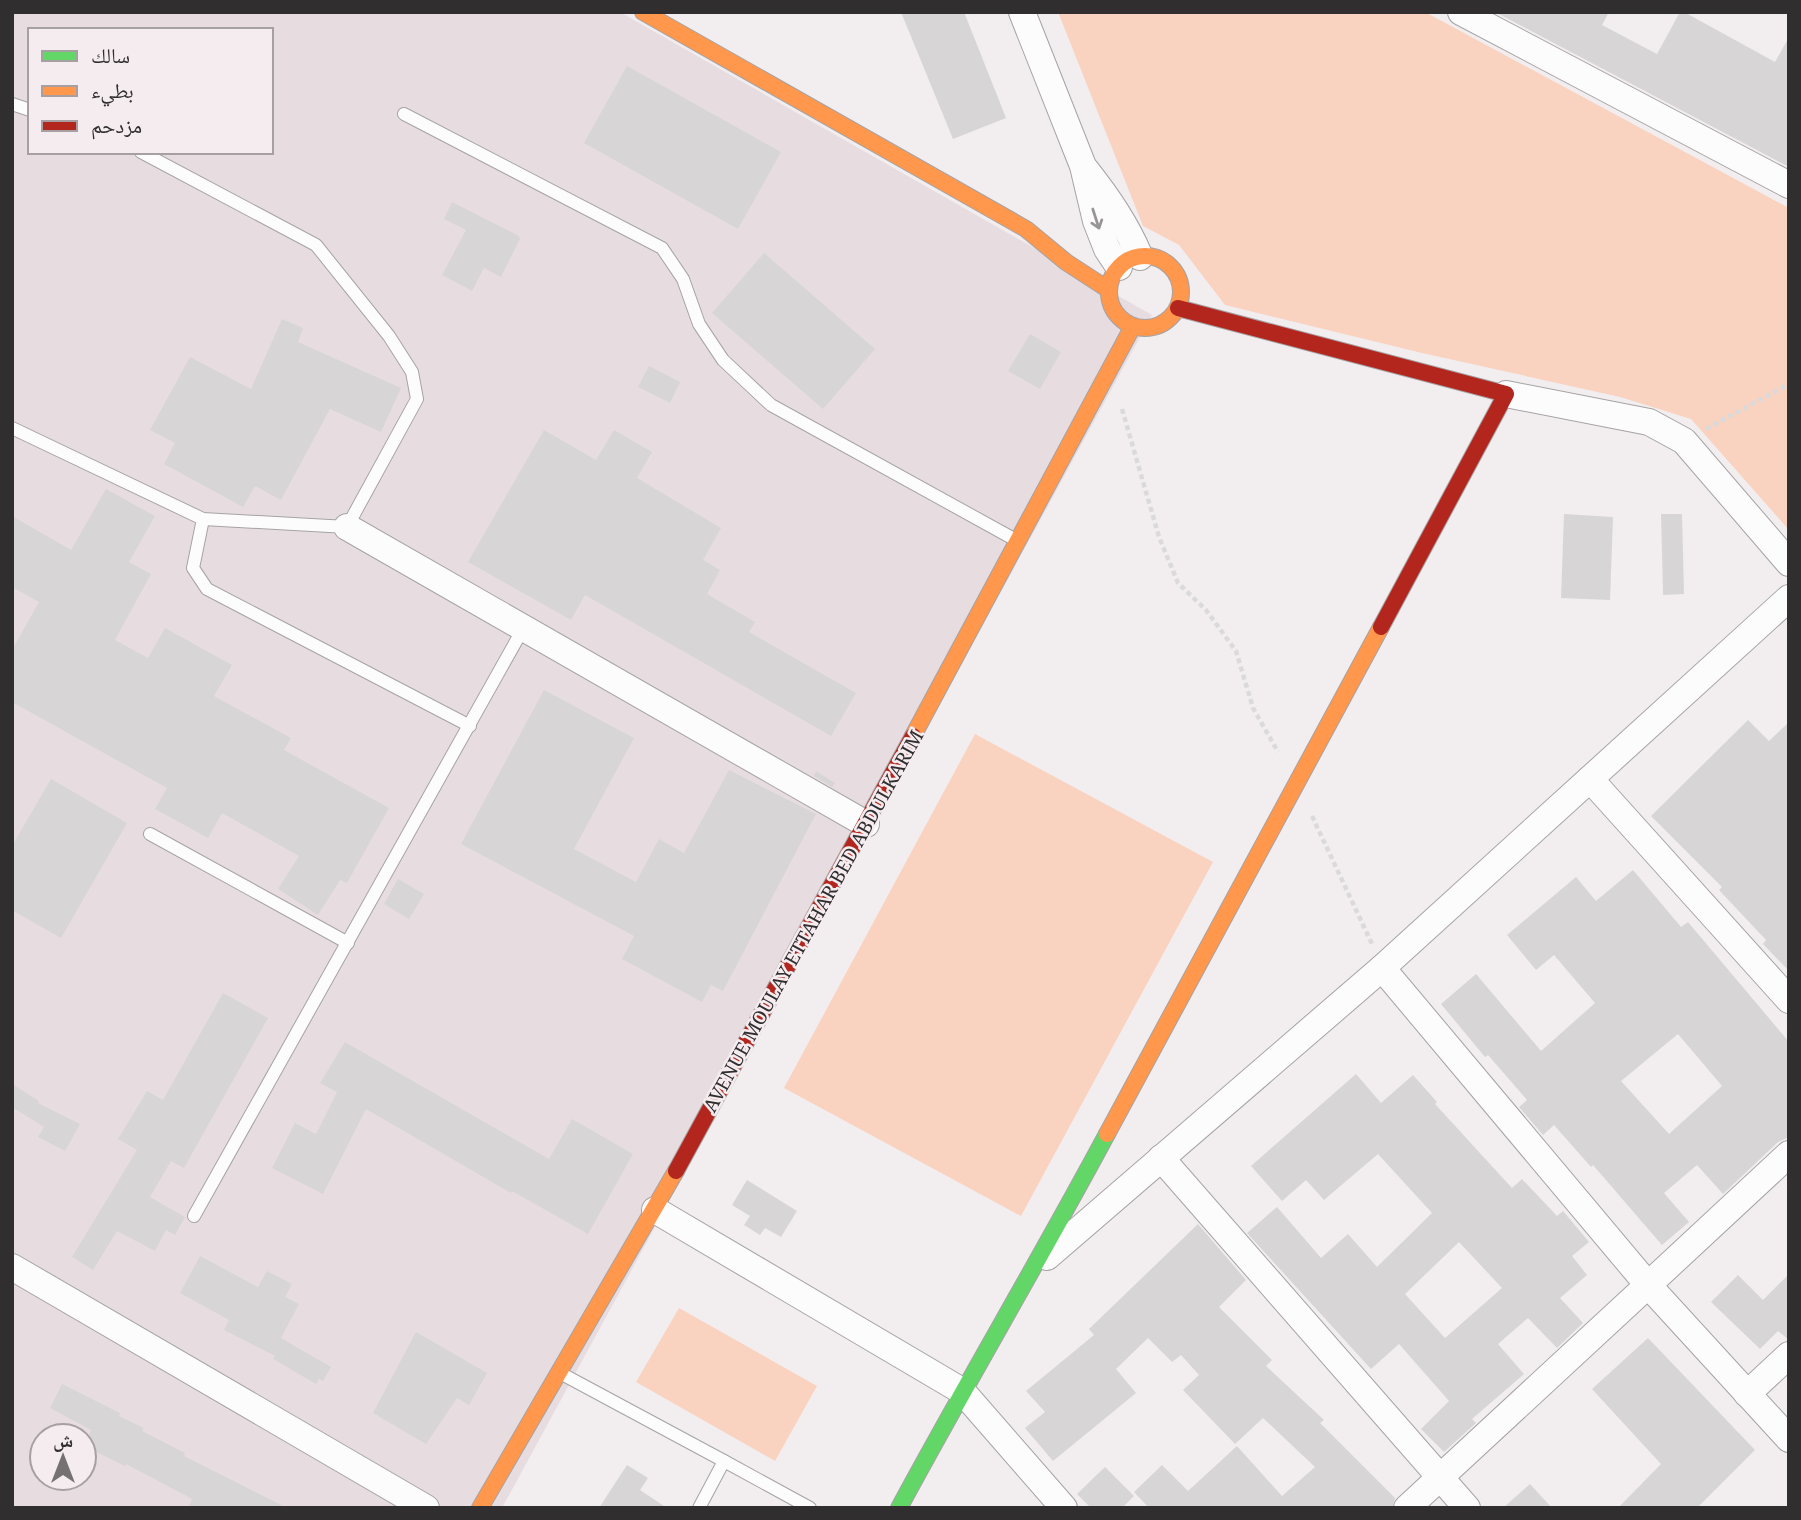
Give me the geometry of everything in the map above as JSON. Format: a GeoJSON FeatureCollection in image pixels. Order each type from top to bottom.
{"type":"FeatureCollection","features":[{"type":"Feature","properties":{"kind":"street"},"geometry":{"type":"LineString","coordinates":[[643,12],[1026,229],[1066,262],[1121,271],[1162,260],[1171,267],[1181,286],[1181,297],[1172,316],[1154,327],[1133,326],[1115,312],[1110,301],[1121,271],[1128,229],[1083,166],[1022,12]]}},
{"type":"Feature","properties":{"kind":"street"},"geometry":{"type":"LineString","coordinates":[[1461,12],[1789,185]]}},
{"type":"Feature","properties":{"kind":"street"},"geometry":{"type":"LineString","coordinates":[[1026,229],[1070,244]]}},
{"type":"Feature","properties":{"kind":"street"},"geometry":{"type":"LineString","coordinates":[[1090,253],[1121,271]]}},
{"type":"Feature","properties":{"kind":"street"},"geometry":{"type":"LineString","coordinates":[[1178,307],[1506,394],[1649,422],[1684,441],[1789,563]]}},
{"type":"Feature","properties":{"kind":"street","name":"AVENUE MOULAY ETTAHAR BED ABDULKARIM"},"geometry":{"type":"LineString","coordinates":[[480,1508],[655,1210],[1133,326]]}},
{"type":"Feature","properties":{"kind":"street"},"geometry":{"type":"LineString","coordinates":[[899,1508],[962,1391],[1036,1266],[1506,394]]}},
{"type":"Feature","properties":{"kind":"street"},"geometry":{"type":"LineString","coordinates":[[347,527],[866,824]]}},
{"type":"Feature","properties":{"kind":"street"},"geometry":{"type":"LineString","coordinates":[[1036,1266],[1382,968],[1789,598]]}},
{"type":"Feature","properties":{"kind":"street"},"geometry":{"type":"LineString","coordinates":[[1590,779],[1789,1000]]}},
{"type":"Feature","properties":{"kind":"street"},"geometry":{"type":"LineString","coordinates":[[1382,968],[1648,1285],[1789,1439]]}},
{"type":"Feature","properties":{"kind":"street"},"geometry":{"type":"LineString","coordinates":[[1407,1508],[1789,1153]]}},
{"type":"Feature","properties":{"kind":"street"},"geometry":{"type":"LineString","coordinates":[[1161,1158],[1467,1508]]}},
{"type":"Feature","properties":{"kind":"street"},"geometry":{"type":"LineString","coordinates":[[655,1210],[962,1391],[1064,1508]]}},
{"type":"Feature","properties":{"kind":"street"},"geometry":{"type":"LineString","coordinates":[[12,1267],[426,1508]]}},
{"type":"Feature","properties":{"kind":"street"},"geometry":{"type":"LineString","coordinates":[[1747,1394],[1789,1355]]}},
{"type":"Feature","properties":{"kind":"lane"},"geometry":{"type":"LineString","coordinates":[[404,114],[662,248],[682,279],[699,324],[723,360],[771,405],[1018,541]]}},
{"type":"Feature","properties":{"kind":"lane"},"geometry":{"type":"LineString","coordinates":[[12,428],[203,519],[347,527],[417,398],[412,372],[388,336],[316,245],[145,154]]}},
{"type":"Feature","properties":{"kind":"lane"},"geometry":{"type":"LineString","coordinates":[[203,519],[193,568],[207,589],[470,726]]}},
{"type":"Feature","properties":{"kind":"lane"},"geometry":{"type":"LineString","coordinates":[[194,1216],[524,627]]}},
{"type":"Feature","properties":{"kind":"lane"},"geometry":{"type":"LineString","coordinates":[[150,834],[348,943]]}},
{"type":"Feature","properties":{"kind":"lane"},"geometry":{"type":"LineString","coordinates":[[559,1372],[810,1508]]}},
{"type":"Feature","properties":{"kind":"lane"},"geometry":{"type":"LineString","coordinates":[[699,1508],[724,1461]]}},
{"type":"Feature","properties":{"kind":"path"},"geometry":{"type":"LineString","coordinates":[[1684,441],[1789,384]]}},
{"type":"Feature","properties":{"kind":"path"},"geometry":{"type":"LineString","coordinates":[[1121,407],[1159,537],[1178,583],[1206,610],[1236,651],[1253,708],[1296,783],[1382,968]]}},
{"type":"Feature","properties":{"kind":"shaded area"},"geometry":{"type":"Polygon","coordinates":[[[12,12],[620,12],[1152,315],[502,1508],[12,1508],[12,12]]]}},
{"type":"Feature","properties":{"kind":"shaded area"},"geometry":{"type":"Polygon","coordinates":[[[1058,12],[1425,12],[1789,208],[1789,530],[1691,419],[1620,397],[1225,305],[1179,245],[1143,226],[1058,12]]]}},
{"type":"Feature","properties":{"kind":"shaded area"},"geometry":{"type":"Polygon","coordinates":[[[975,734],[1213,862],[1021,1216],[784,1088],[975,734]]]}},
{"type":"Feature","properties":{"kind":"shaded area"},"geometry":{"type":"Polygon","coordinates":[[[679,1308],[817,1386],[775,1461],[636,1382],[679,1308]]]}},
{"type":"Feature","properties":{"kind":"building"},"geometry":{"type":"Polygon","coordinates":[[[901,12],[964,12],[1006,118],[953,139],[901,12]]]}},
{"type":"Feature","properties":{"kind":"building"},"geometry":{"type":"Polygon","coordinates":[[[1495,12],[1609,12],[1602,25],[1657,54],[1680,12],[1775,62],[1789,37],[1789,167],[1495,12]]]}},
{"type":"Feature","properties":{"kind":"building"},"geometry":{"type":"Polygon","coordinates":[[[627,66],[781,152],[738,229],[584,143],[627,66]]]}},
{"type":"Feature","properties":{"kind":"building"},"geometry":{"type":"Polygon","coordinates":[[[452,202],[519,236],[520,239],[501,277],[484,268],[472,291],[442,275],[466,230],[444,219],[452,202]]]}},
{"type":"Feature","properties":{"kind":"building"},"geometry":{"type":"Polygon","coordinates":[[[764,253],[875,349],[823,409],[712,313],[764,253]]]}},
{"type":"Feature","properties":{"kind":"building"},"geometry":{"type":"Polygon","coordinates":[[[282,319],[303,328],[298,342],[401,388],[381,432],[330,409],[281,500],[255,486],[243,507],[164,464],[175,443],[150,430],[190,357],[251,389],[282,319]]]}},
{"type":"Feature","properties":{"kind":"building"},"geometry":{"type":"Polygon","coordinates":[[[1030,334],[1061,352],[1040,389],[1008,371],[1030,334]]]}},
{"type":"Feature","properties":{"kind":"building"},"geometry":{"type":"Polygon","coordinates":[[[649,366],[680,382],[670,403],[638,387],[649,366]]]}},
{"type":"Feature","properties":{"kind":"building"},"geometry":{"type":"Polygon","coordinates":[[[544,430],[596,460],[614,430],[652,452],[637,478],[721,528],[703,560],[720,570],[707,594],[755,622],[749,632],[856,693],[831,736],[585,595],[571,620],[468,562],[544,430]]]}},
{"type":"Feature","properties":{"kind":"building"},"geometry":{"type":"Polygon","coordinates":[[[106,489],[155,516],[129,562],[151,574],[115,640],[148,658],[165,628],[232,665],[214,696],[291,738],[284,750],[389,808],[347,883],[340,880],[318,915],[278,889],[299,856],[222,813],[208,838],[155,809],[167,788],[12,702],[12,650],[39,602],[12,587],[12,516],[71,550],[106,489]]]}},
{"type":"Feature","properties":{"kind":"building"},"geometry":{"type":"Polygon","coordinates":[[[1564,514],[1613,517],[1610,600],[1561,598],[1564,514]]]}},
{"type":"Feature","properties":{"kind":"building"},"geometry":{"type":"Polygon","coordinates":[[[1661,514],[1682,514],[1684,594],[1663,595],[1661,514]]]}},
{"type":"Feature","properties":{"kind":"building"},"geometry":{"type":"Polygon","coordinates":[[[544,690],[634,738],[574,849],[636,882],[659,839],[684,853],[729,770],[816,814],[723,991],[711,985],[702,1002],[622,959],[634,936],[461,844],[544,690]]]}},
{"type":"Feature","properties":{"kind":"building"},"geometry":{"type":"Polygon","coordinates":[[[1748,720],[1769,741],[1789,722],[1789,971],[1763,944],[1766,940],[1719,890],[1722,887],[1651,816],[1748,720]]]}},
{"type":"Feature","properties":{"kind":"building"},"geometry":{"type":"Polygon","coordinates":[[[816,771],[835,783],[832,787],[814,776],[816,771]]]}},
{"type":"Feature","properties":{"kind":"building"},"geometry":{"type":"Polygon","coordinates":[[[51,779],[127,823],[61,938],[12,910],[12,846],[51,779]]]}},
{"type":"Feature","properties":{"kind":"building"},"geometry":{"type":"Polygon","coordinates":[[[1633,870],[1681,927],[1688,922],[1789,1042],[1789,1137],[1778,1142],[1723,1194],[1697,1165],[1664,1193],[1689,1222],[1662,1245],[1593,1165],[1591,1167],[1554,1125],[1543,1135],[1519,1107],[1527,1100],[1488,1055],[1485,1057],[1441,1004],[1476,974],[1541,1051],[1595,1003],[1554,955],[1536,970],[1507,935],[1576,877],[1596,901],[1633,870]],[[1678,1034],[1621,1081],[1669,1134],[1722,1086],[1678,1034]]]}},
{"type":"Feature","properties":{"kind":"building"},"geometry":{"type":"Polygon","coordinates":[[[398,879],[424,894],[409,919],[384,904],[398,879]]]}},
{"type":"Feature","properties":{"kind":"building"},"geometry":{"type":"Polygon","coordinates":[[[223,993],[268,1018],[184,1168],[171,1161],[150,1197],[185,1217],[175,1235],[166,1230],[155,1251],[117,1231],[93,1270],[72,1257],[137,1150],[118,1139],[147,1091],[163,1100],[223,993]]]}},
{"type":"Feature","properties":{"kind":"building"},"geometry":{"type":"Polygon","coordinates":[[[345,1042],[549,1159],[572,1119],[633,1154],[588,1234],[366,1109],[323,1194],[272,1168],[295,1123],[316,1134],[337,1092],[320,1083],[345,1042]]]}},
{"type":"Feature","properties":{"kind":"building"},"geometry":{"type":"Polygon","coordinates":[[[1356,1074],[1381,1103],[1413,1075],[1437,1102],[1435,1104],[1512,1188],[1522,1179],[1557,1216],[1563,1211],[1589,1242],[1572,1256],[1587,1275],[1560,1298],[1583,1323],[1557,1348],[1528,1318],[1498,1344],[1524,1374],[1472,1419],[1476,1423],[1444,1452],[1421,1429],[1449,1401],[1399,1344],[1371,1369],[1247,1233],[1277,1207],[1321,1258],[1348,1234],[1377,1267],[1432,1213],[1378,1154],[1324,1200],[1306,1180],[1282,1201],[1251,1166],[1356,1074]],[[1459,1242],[1405,1294],[1445,1338],[1502,1288],[1459,1242]]]}},
{"type":"Feature","properties":{"kind":"building"},"geometry":{"type":"Polygon","coordinates":[[[12,1084],[39,1101],[38,1103],[80,1124],[65,1151],[38,1137],[44,1127],[12,1107],[12,1084]]]}},
{"type":"Feature","properties":{"kind":"building"},"geometry":{"type":"Polygon","coordinates":[[[747,1180],[797,1211],[781,1237],[765,1228],[760,1235],[744,1225],[750,1216],[732,1205],[747,1180]]]}},
{"type":"Feature","properties":{"kind":"building"},"geometry":{"type":"Polygon","coordinates":[[[1198,1224],[1246,1280],[1219,1307],[1272,1360],[1266,1366],[1324,1420],[1320,1423],[1395,1498],[1392,1508],[1149,1508],[1134,1492],[1162,1465],[1188,1491],[1237,1446],[1282,1496],[1315,1467],[1263,1418],[1235,1444],[1183,1390],[1199,1375],[1181,1355],[1172,1362],[1148,1338],[1116,1369],[1136,1393],[1053,1461],[1025,1428],[1045,1412],[1026,1391],[1094,1335],[1089,1329],[1198,1224]]]}},
{"type":"Feature","properties":{"kind":"building"},"geometry":{"type":"Polygon","coordinates":[[[200,1256],[258,1287],[267,1271],[292,1284],[285,1297],[299,1304],[281,1338],[331,1367],[323,1381],[319,1379],[316,1384],[273,1359],[275,1356],[224,1330],[229,1320],[180,1293],[200,1256]]]}},
{"type":"Feature","properties":{"kind":"building"},"geometry":{"type":"Polygon","coordinates":[[[1789,1274],[1789,1340],[1778,1331],[1760,1349],[1711,1302],[1738,1275],[1763,1300],[1789,1274]]]}},
{"type":"Feature","properties":{"kind":"building"},"geometry":{"type":"Polygon","coordinates":[[[416,1332],[487,1373],[469,1405],[457,1398],[426,1444],[373,1413],[416,1332]]]}},
{"type":"Feature","properties":{"kind":"building"},"geometry":{"type":"Polygon","coordinates":[[[1648,1338],[1755,1450],[1697,1508],[1618,1508],[1661,1464],[1592,1389],[1648,1338]]]}},
{"type":"Feature","properties":{"kind":"building"},"geometry":{"type":"Polygon","coordinates":[[[62,1384],[120,1413],[119,1416],[144,1428],[142,1431],[185,1453],[184,1456],[287,1508],[188,1508],[192,1499],[126,1464],[125,1466],[98,1453],[98,1422],[76,1422],[50,1408],[62,1384]]]}},
{"type":"Feature","properties":{"kind":"building"},"geometry":{"type":"Polygon","coordinates":[[[627,1465],[648,1478],[640,1490],[667,1508],[599,1508],[627,1465]]]}},
{"type":"Feature","properties":{"kind":"building"},"geometry":{"type":"Polygon","coordinates":[[[1105,1467],[1134,1496],[1122,1508],[1091,1508],[1077,1494],[1105,1467]]]}},
{"type":"Feature","properties":{"kind":"building"},"geometry":{"type":"Polygon","coordinates":[[[1530,1484],[1552,1508],[1503,1508],[1530,1484]]]}},
{"type":"Feature","properties":{"kind":"traffic: fast"},"geometry":{"type":"LineString","coordinates":[[899,1508],[1107,1134]]}},
{"type":"Feature","properties":{"kind":"traffic: slow"},"geometry":{"type":"LineString","coordinates":[[643,12],[1026,229],[1066,262],[1109,290]]}},
{"type":"Feature","properties":{"kind":"traffic: slow"},"geometry":{"type":"LineString","coordinates":[[1145,256],[1165,262],[1175,272],[1181,292],[1175,312],[1165,322],[1145,328],[1125,322],[1115,312],[1109,292],[1115,272],[1125,262],[1145,256]]}},
{"type":"Feature","properties":{"kind":"traffic: slow"},"geometry":{"type":"LineString","coordinates":[[913,736],[1133,326]]}},
{"type":"Feature","properties":{"kind":"traffic: slow"},"geometry":{"type":"LineString","coordinates":[[1107,1134],[1381,627]]}},
{"type":"Feature","properties":{"kind":"traffic: slow"},"geometry":{"type":"LineString","coordinates":[[480,1508],[676,1171]]}},
{"type":"Feature","properties":{"kind":"traffic: jam"},"geometry":{"type":"LineString","coordinates":[[1178,308],[1506,394],[1381,627]]}},
{"type":"Feature","properties":{"kind":"traffic: jam"},"geometry":{"type":"LineString","coordinates":[[676,1171],[913,736]]}}]}
